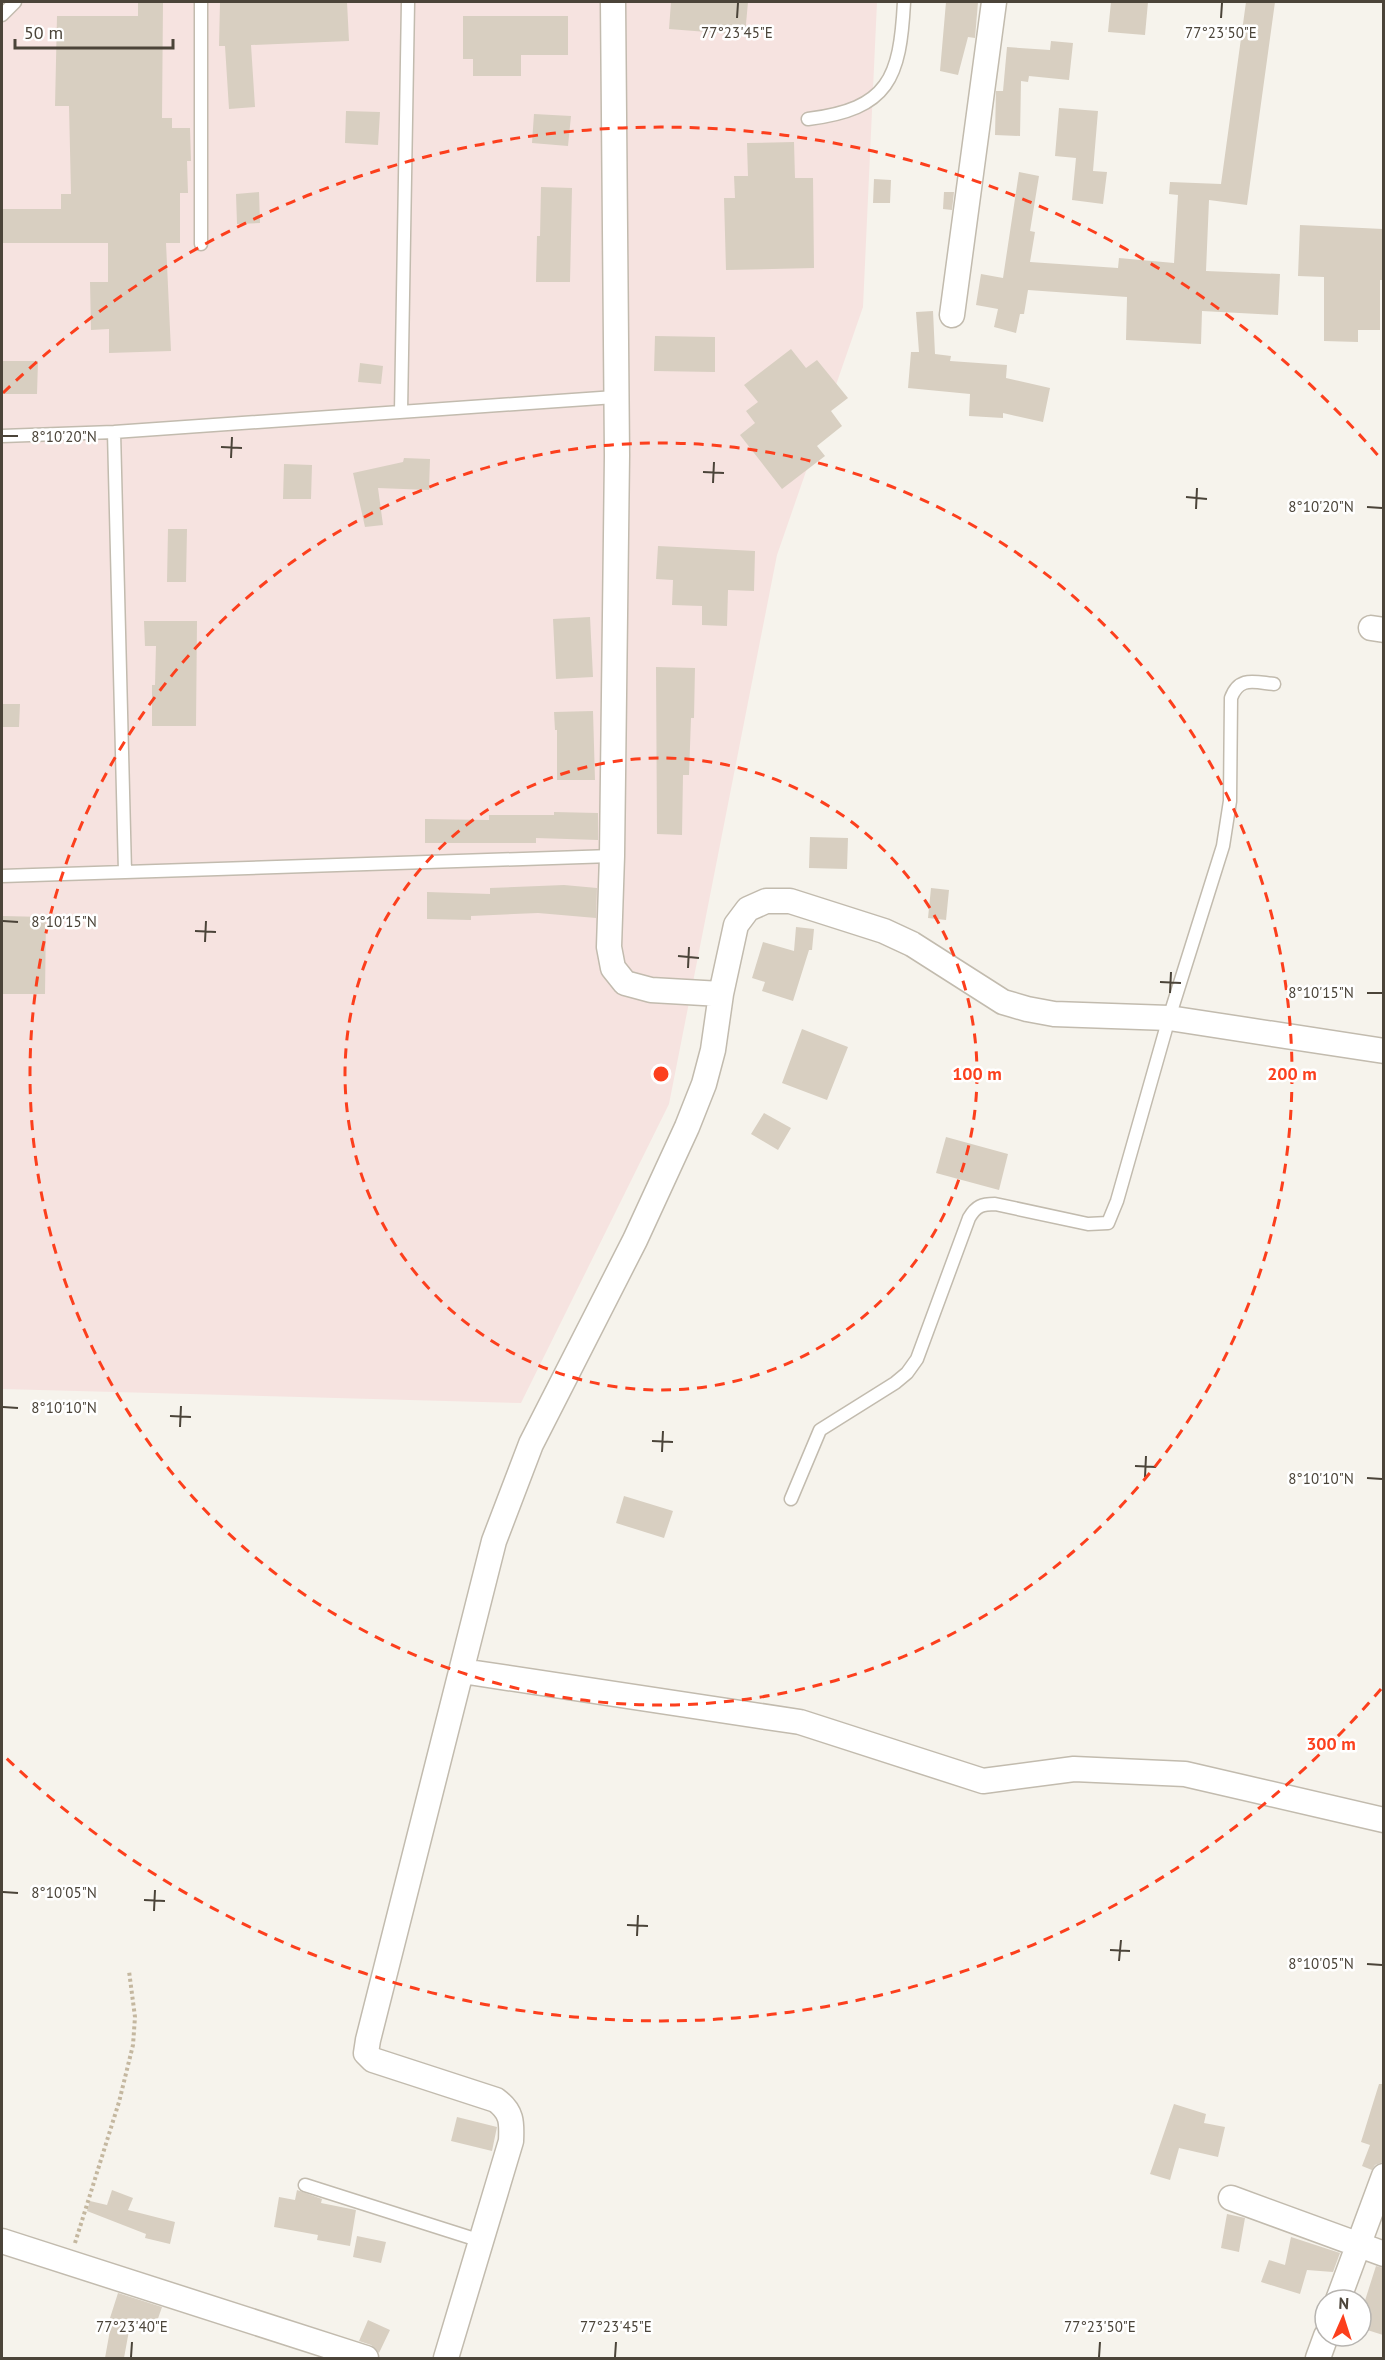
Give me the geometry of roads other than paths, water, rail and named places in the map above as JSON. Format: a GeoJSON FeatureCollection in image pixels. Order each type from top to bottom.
{"type":"FeatureCollection","features":[{"type":"Feature","properties":{"kind":"street"},"geometry":{"type":"LineString","coordinates":[[613,2],[617,455],[609,947],[613,968],[626,982],[651,990],[721,994]]}},
{"type":"Feature","properties":{"kind":"street"},"geometry":{"type":"LineString","coordinates":[[952,315],[994,2]]}},
{"type":"Feature","properties":{"kind":"street"},"geometry":{"type":"LineString","coordinates":[[446,2358],[511,2141],[512,2124],[507,2108],[496,2100],[373,2060],[366,2053],[368,2040],[494,1541],[531,1444],[635,1240],[687,1127],[704,1084],[713,1050],[721,994],[736,926],[748,909],[766,901],[790,901],[884,931],[912,944],[1004,1002],[1027,1009],[1054,1014],[1169,1018],[1383,1051]]}},
{"type":"Feature","properties":{"kind":"street"},"geometry":{"type":"LineString","coordinates":[[462,1671],[800,1722],[983,1781],[1074,1769],[1185,1774],[1383,1820]]}},
{"type":"Feature","properties":{"kind":"street"},"geometry":{"type":"LineString","coordinates":[[1342,2288],[1383,2176]]}},
{"type":"Feature","properties":{"kind":"street"},"geometry":{"type":"LineString","coordinates":[[1231,2198],[1383,2254]]}},
{"type":"Feature","properties":{"kind":"street"},"geometry":{"type":"LineString","coordinates":[[2,2241],[366,2358]]}},
{"type":"Feature","properties":{"kind":"lane"},"geometry":{"type":"LineString","coordinates":[[2,15],[15,2]]}},
{"type":"Feature","properties":{"kind":"lane"},"geometry":{"type":"LineString","coordinates":[[201,2],[201,243]]}},
{"type":"Feature","properties":{"kind":"lane"},"geometry":{"type":"LineString","coordinates":[[401,412],[408,2]]}},
{"type":"Feature","properties":{"kind":"lane"},"geometry":{"type":"LineString","coordinates":[[808,119],[835,116],[851,110],[868,102],[886,87],[896,66],[902,42],[904,2]]}},
{"type":"Feature","properties":{"kind":"lane"},"geometry":{"type":"LineString","coordinates":[[2,436],[114,432],[615,397]]}},
{"type":"Feature","properties":{"kind":"lane"},"geometry":{"type":"LineString","coordinates":[[114,432],[125,872]]}},
{"type":"Feature","properties":{"kind":"lane"},"geometry":{"type":"LineString","coordinates":[[791,1499],[820,1430],[895,1383],[907,1373],[917,1359],[969,1218],[975,1209],[982,1204],[995,1204],[1088,1224],[1108,1222],[1118,1201],[1169,1018],[1223,846],[1230,801],[1231,698],[1235,688],[1242,682],[1274,684]]}},
{"type":"Feature","properties":{"kind":"lane"},"geometry":{"type":"LineString","coordinates":[[2,876],[612,856]]}},
{"type":"Feature","properties":{"kind":"lane"},"geometry":{"type":"LineString","coordinates":[[305,2185],[481,2241]]}}]}
